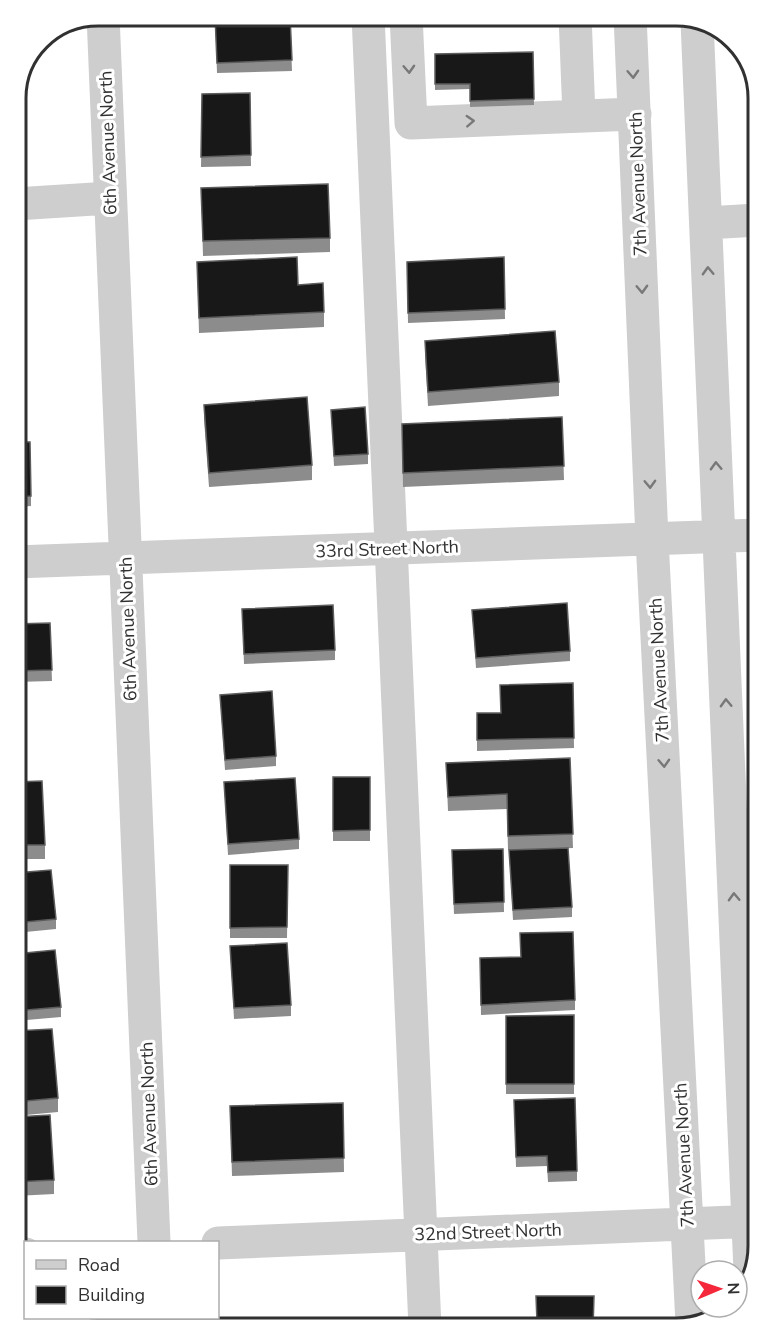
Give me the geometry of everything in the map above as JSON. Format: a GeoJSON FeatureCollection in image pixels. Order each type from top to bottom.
{"type":"FeatureCollection","features":[{"type":"Feature","properties":{"kind":"street","name":"6th Avenue North"},"geometry":{"type":"LineString","coordinates":[[103,26],[154,1241]]}},
{"type":"Feature","properties":{"kind":"street"},"geometry":{"type":"LineString","coordinates":[[368,26],[425,1318]]}},
{"type":"Feature","properties":{"kind":"street"},"geometry":{"type":"LineString","coordinates":[[407,26],[411,123],[635,114]]}},
{"type":"Feature","properties":{"kind":"street"},"geometry":{"type":"LineString","coordinates":[[575,26],[579,116]]}},
{"type":"Feature","properties":{"kind":"street","name":"7th Avenue North"},"geometry":{"type":"LineString","coordinates":[[631,26],[652,539],[692,1315]]}},
{"type":"Feature","properties":{"kind":"street"},"geometry":{"type":"LineString","coordinates":[[697,29],[719,536],[748,1120]]}},
{"type":"Feature","properties":{"kind":"street"},"geometry":{"type":"LineString","coordinates":[[26,203],[111,198]]}},
{"type":"Feature","properties":{"kind":"street"},"geometry":{"type":"LineString","coordinates":[[706,223],[748,221]]}},
{"type":"Feature","properties":{"kind":"street","name":"33rd Street North"},"geometry":{"type":"LineString","coordinates":[[26,562],[748,535]]}},
{"type":"Feature","properties":{"kind":"street","name":"32nd Street North"},"geometry":{"type":"LineString","coordinates":[[219,1243],[748,1221]]}},
{"type":"Feature","properties":{"kind":"building"},"geometry":{"type":"Polygon","coordinates":[[[215,26],[290,26],[292,60],[217,63],[215,26]]]}},
{"type":"Feature","properties":{"kind":"building"},"geometry":{"type":"Polygon","coordinates":[[[533,52],[534,99],[470,101],[470,84],[435,84],[435,54],[533,52]]]}},
{"type":"Feature","properties":{"kind":"building"},"geometry":{"type":"Polygon","coordinates":[[[250,93],[251,155],[201,157],[202,94],[250,93]]]}},
{"type":"Feature","properties":{"kind":"building"},"geometry":{"type":"Polygon","coordinates":[[[328,184],[330,238],[203,241],[201,188],[328,184]]]}},
{"type":"Feature","properties":{"kind":"building"},"geometry":{"type":"Polygon","coordinates":[[[297,257],[298,285],[323,283],[324,312],[199,318],[197,262],[297,257]]]}},
{"type":"Feature","properties":{"kind":"building"},"geometry":{"type":"Polygon","coordinates":[[[504,257],[505,309],[408,313],[407,262],[504,257]]]}},
{"type":"Feature","properties":{"kind":"building"},"geometry":{"type":"Polygon","coordinates":[[[555,331],[559,382],[428,392],[425,341],[555,331]]]}},
{"type":"Feature","properties":{"kind":"building"},"geometry":{"type":"Polygon","coordinates":[[[307,397],[312,465],[209,473],[204,405],[307,397]]]}},
{"type":"Feature","properties":{"kind":"building"},"geometry":{"type":"Polygon","coordinates":[[[365,407],[368,454],[334,456],[331,410],[365,407]]]}},
{"type":"Feature","properties":{"kind":"building"},"geometry":{"type":"Polygon","coordinates":[[[562,417],[564,466],[403,473],[402,424],[562,417]]]}},
{"type":"Feature","properties":{"kind":"building"},"geometry":{"type":"Polygon","coordinates":[[[26,442],[30,442],[31,496],[26,496],[26,442]]]}},
{"type":"Feature","properties":{"kind":"building"},"geometry":{"type":"Polygon","coordinates":[[[567,603],[570,651],[476,658],[472,610],[567,603]]]}},
{"type":"Feature","properties":{"kind":"building"},"geometry":{"type":"Polygon","coordinates":[[[333,605],[335,650],[244,654],[242,609],[333,605]]]}},
{"type":"Feature","properties":{"kind":"building"},"geometry":{"type":"Polygon","coordinates":[[[50,623],[52,670],[26,671],[26,624],[50,623]]]}},
{"type":"Feature","properties":{"kind":"building"},"geometry":{"type":"Polygon","coordinates":[[[573,683],[574,738],[477,740],[477,713],[501,713],[500,685],[573,683]]]}},
{"type":"Feature","properties":{"kind":"building"},"geometry":{"type":"Polygon","coordinates":[[[272,691],[276,756],[225,760],[220,695],[272,691]]]}},
{"type":"Feature","properties":{"kind":"building"},"geometry":{"type":"Polygon","coordinates":[[[570,758],[573,834],[508,836],[507,794],[448,797],[446,763],[570,758]]]}},
{"type":"Feature","properties":{"kind":"building"},"geometry":{"type":"Polygon","coordinates":[[[333,777],[370,777],[370,830],[333,831],[333,777]]]}},
{"type":"Feature","properties":{"kind":"building"},"geometry":{"type":"Polygon","coordinates":[[[295,778],[299,839],[228,844],[224,782],[295,778]]]}},
{"type":"Feature","properties":{"kind":"building"},"geometry":{"type":"Polygon","coordinates":[[[42,781],[45,845],[26,845],[26,782],[42,781]]]}},
{"type":"Feature","properties":{"kind":"building"},"geometry":{"type":"Polygon","coordinates":[[[568,848],[572,907],[513,910],[509,850],[568,848]]]}},
{"type":"Feature","properties":{"kind":"building"},"geometry":{"type":"Polygon","coordinates":[[[503,849],[504,902],[454,904],[452,850],[503,849]]]}},
{"type":"Feature","properties":{"kind":"building"},"geometry":{"type":"Polygon","coordinates":[[[230,865],[288,865],[287,927],[230,928],[230,865]]]}},
{"type":"Feature","properties":{"kind":"building"},"geometry":{"type":"Polygon","coordinates":[[[51,870],[56,919],[26,922],[26,872],[51,870]]]}},
{"type":"Feature","properties":{"kind":"building"},"geometry":{"type":"Polygon","coordinates":[[[573,932],[575,1000],[481,1005],[480,958],[521,957],[520,933],[573,932]]]}},
{"type":"Feature","properties":{"kind":"building"},"geometry":{"type":"Polygon","coordinates":[[[287,943],[291,1005],[234,1008],[230,946],[287,943]]]}},
{"type":"Feature","properties":{"kind":"building"},"geometry":{"type":"Polygon","coordinates":[[[55,950],[61,1007],[26,1010],[26,953],[55,950]]]}},
{"type":"Feature","properties":{"kind":"building"},"geometry":{"type":"Polygon","coordinates":[[[574,1015],[574,1084],[506,1084],[506,1016],[574,1015]]]}},
{"type":"Feature","properties":{"kind":"building"},"geometry":{"type":"Polygon","coordinates":[[[52,1029],[58,1098],[26,1101],[26,1030],[52,1029]]]}},
{"type":"Feature","properties":{"kind":"building"},"geometry":{"type":"Polygon","coordinates":[[[575,1098],[577,1171],[548,1172],[547,1156],[516,1157],[514,1100],[575,1098]]]}},
{"type":"Feature","properties":{"kind":"building"},"geometry":{"type":"Polygon","coordinates":[[[343,1103],[344,1158],[232,1162],[230,1106],[343,1103]]]}},
{"type":"Feature","properties":{"kind":"building"},"geometry":{"type":"Polygon","coordinates":[[[50,1115],[54,1180],[26,1181],[26,1116],[50,1115]]]}},
{"type":"Feature","properties":{"kind":"building"},"geometry":{"type":"Polygon","coordinates":[[[536,1296],[594,1296],[593,1318],[537,1318],[536,1296]]]}}]}
